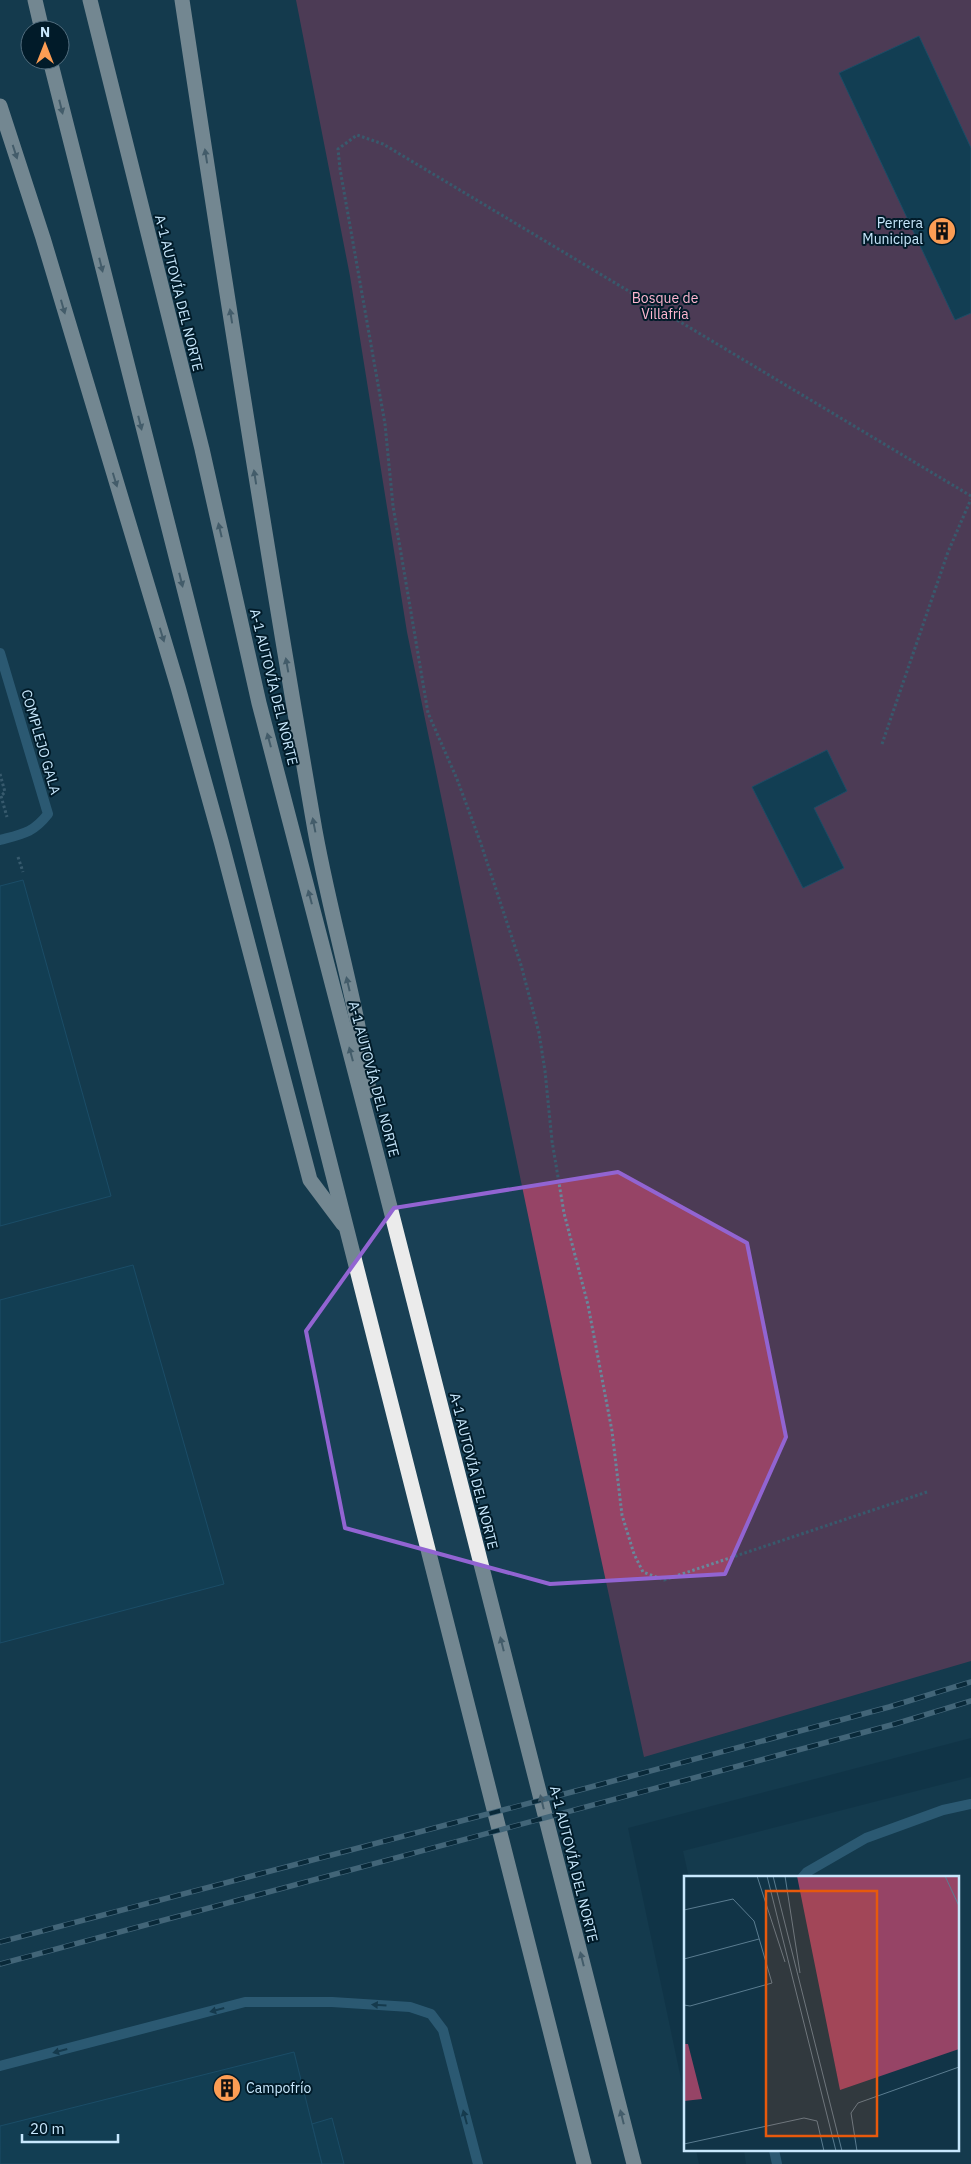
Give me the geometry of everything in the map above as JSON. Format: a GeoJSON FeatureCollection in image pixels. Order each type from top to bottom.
{"type":"FeatureCollection","features":[{"type":"Feature","properties":{"kind":"highway"},"geometry":{"type":"LineString","coordinates":[[35,0],[40,20]]}},
{"type":"Feature","properties":{"kind":"highway","name":"A-1 AUTOVÍA DEL NORTE"},"geometry":{"type":"LineString","coordinates":[[90,0],[202,449],[262,713],[634,2164]]}},
{"type":"Feature","properties":{"kind":"highway"},"geometry":{"type":"LineString","coordinates":[[182,0],[274,594],[313,823],[364,1052],[376,1152]]}},
{"type":"Feature","properties":{"kind":"highway"},"geometry":{"type":"LineString","coordinates":[[53,70],[584,2164]]}},
{"type":"Feature","properties":{"kind":"highway"},"geometry":{"type":"LineString","coordinates":[[1,110],[43,238],[178,687],[310,1180],[347,1230]]}},
{"type":"Feature","properties":{"kind":"lane","name":"COMPLEJO GALA"},"geometry":{"type":"LineString","coordinates":[[0,652],[48,814],[30,832],[0,840]]}},
{"type":"Feature","properties":{"kind":"lane"},"geometry":{"type":"LineString","coordinates":[[804,1876],[807,1872],[866,1838],[943,1810],[971,1804]]}},
{"type":"Feature","properties":{"kind":"lane"},"geometry":{"type":"LineString","coordinates":[[0,2066],[245,2002],[332,2002],[410,2007],[430,2014],[443,2030],[478,2164]]}},
{"type":"Feature","properties":{"kind":"path"},"geometry":{"type":"LineString","coordinates":[[882,744],[948,552],[971,498],[383,144],[357,136],[338,149],[385,424],[393,506],[428,713],[457,779],[480,842],[521,965],[539,1033],[545,1070],[552,1141],[564,1213],[588,1305],[612,1431],[622,1515],[634,1554],[644,1572],[664,1580],[927,1492]]}},
{"type":"Feature","properties":{"kind":"path"},"geometry":{"type":"LineString","coordinates":[[0,774],[5,792],[0,796]]}},
{"type":"Feature","properties":{"kind":"highlighted area"},"geometry":{"type":"Polygon","coordinates":[[[618,1172],[747,1243],[786,1437],[725,1574],[550,1584],[345,1528],[306,1331],[394,1208],[618,1172]]]}},
{"type":"Feature","properties":{"kind":"shaded area"},"geometry":{"type":"Polygon","coordinates":[[[0,0],[971,0],[971,1738],[628,1828],[684,2093],[684,2152],[696,2152],[699,2164],[0,2164],[0,0]]]}},
{"type":"Feature","properties":{"kind":"shaded area"},"geometry":{"type":"Polygon","coordinates":[[[971,1777],[971,2164],[746,2164],[744,2152],[958,2152],[958,1876],[689,1876],[683,1851],[971,1777]]]}},
{"type":"Feature","properties":{"kind":"green space","name":"Bosque de Villafría"},"geometry":{"type":"Polygon","coordinates":[[[296,0],[971,0],[971,1661],[644,1757],[561,1374],[407,632],[350,276],[296,0]]]}},
{"type":"Feature","properties":{"kind":"building","name":"Perrera Municipal"},"geometry":{"type":"Polygon","coordinates":[[[919,36],[971,148],[971,313],[955,320],[839,73],[919,36]]]}},
{"type":"Feature","properties":{"kind":"building"},"geometry":{"type":"Polygon","coordinates":[[[827,750],[847,791],[814,808],[844,868],[803,888],[752,787],[827,750]]]}},
{"type":"Feature","properties":{"kind":"building"},"geometry":{"type":"Polygon","coordinates":[[[23,880],[111,1196],[0,1226],[0,886],[23,880]]]}},
{"type":"Feature","properties":{"kind":"building"},"geometry":{"type":"Polygon","coordinates":[[[133,1265],[224,1584],[0,1643],[0,1300],[133,1265]]]}},
{"type":"Feature","properties":{"kind":"building","name":"Campofrío"},"geometry":{"type":"Polygon","coordinates":[[[294,2052],[322,2164],[0,2164],[0,2126],[294,2052]]]}},
{"type":"Feature","properties":{"kind":"building"},"geometry":{"type":"Polygon","coordinates":[[[332,2118],[344,2164],[322,2164],[312,2124],[332,2118]]]}},
{"type":"Feature","properties":{"kind":"railway"},"geometry":{"type":"LineString","coordinates":[[0,1942],[587,1788],[889,1707],[971,1682]]}},
{"type":"Feature","properties":{"kind":"railway"},"geometry":{"type":"LineString","coordinates":[[0,1964],[895,1724],[971,1701]]}},
{"type":"Feature","properties":{"kind":"place","name":"Perrera Municipal"},"geometry":{"type":"Point","coordinates":[942,231]}},
{"type":"Feature","properties":{"kind":"place","name":"Campofrío"},"geometry":{"type":"Point","coordinates":[227,2088]}}]}
